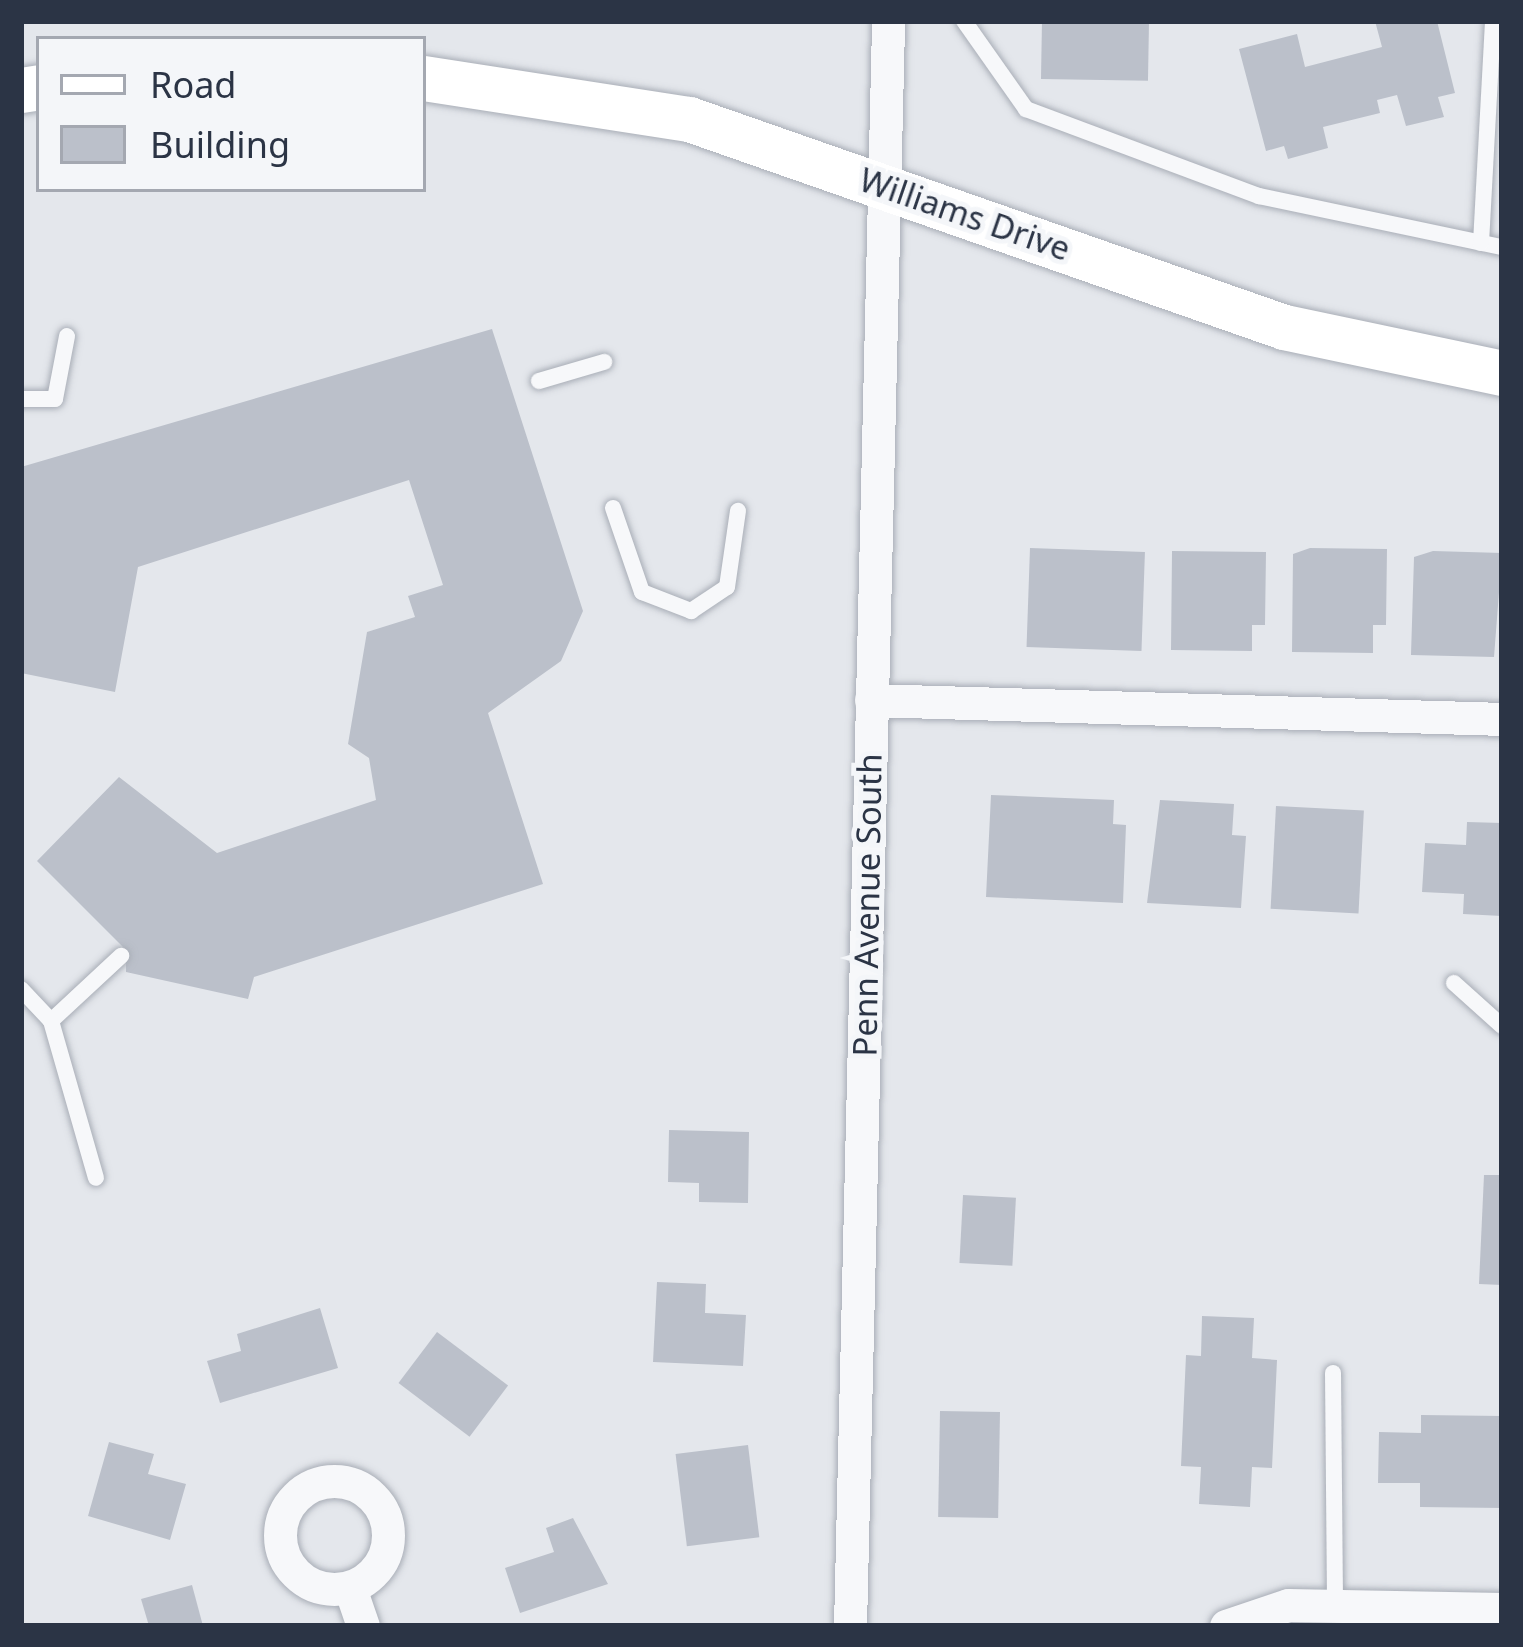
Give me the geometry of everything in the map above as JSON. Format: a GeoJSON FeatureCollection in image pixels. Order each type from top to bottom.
{"type":"FeatureCollection","features":[{"type":"Feature","properties":{"kind":"main road","name":"Williams Drive"},"geometry":{"type":"LineString","coordinates":[[426,78],[688,119],[1284,327],[1502,373]]}},
{"type":"Feature","properties":{"kind":"street","name":"Penn Avenue South"},"geometry":{"type":"LineString","coordinates":[[850,1626],[888,21]]}},
{"type":"Feature","properties":{"kind":"street"},"geometry":{"type":"LineString","coordinates":[[872,700],[1502,719]]}},
{"type":"Feature","properties":{"kind":"street"},"geometry":{"type":"LineString","coordinates":[[350,1588],[363,1626]]}},
{"type":"Feature","properties":{"kind":"street"},"geometry":{"type":"LineString","coordinates":[[1226,1626],[1288,1605],[1502,1609]]}},
{"type":"Feature","properties":{"kind":"lane"},"geometry":{"type":"LineString","coordinates":[[964,21],[1026,109],[1259,196],[1502,247]]}},
{"type":"Feature","properties":{"kind":"lane"},"geometry":{"type":"LineString","coordinates":[[1480,243],[1493,21]]}},
{"type":"Feature","properties":{"kind":"lane"},"geometry":{"type":"LineString","coordinates":[[21,399],[55,399],[67,336]]}},
{"type":"Feature","properties":{"kind":"lane"},"geometry":{"type":"LineString","coordinates":[[539,381],[604,362]]}},
{"type":"Feature","properties":{"kind":"lane"},"geometry":{"type":"LineString","coordinates":[[613,508],[642,592],[691,610],[727,587],[738,511]]}},
{"type":"Feature","properties":{"kind":"lane"},"geometry":{"type":"LineString","coordinates":[[51,1021],[121,956]]}},
{"type":"Feature","properties":{"kind":"lane"},"geometry":{"type":"LineString","coordinates":[[1454,983],[1502,1026]]}},
{"type":"Feature","properties":{"kind":"lane"},"geometry":{"type":"LineString","coordinates":[[21,989],[51,1021],[96,1178]]}},
{"type":"Feature","properties":{"kind":"lane"},"geometry":{"type":"LineString","coordinates":[[1333,1373],[1336,1606]]}},
{"type":"Feature","properties":{"kind":"building"},"geometry":{"type":"Polygon","coordinates":[[[1042,21],[1149,23],[1148,81],[1041,79],[1042,21]]]}},
{"type":"Feature","properties":{"kind":"building"},"geometry":{"type":"Polygon","coordinates":[[[1375,21],[1437,21],[1455,93],[1438,97],[1444,117],[1406,126],[1397,95],[1377,100],[1380,113],[1323,127],[1328,148],[1288,159],[1284,146],[1266,151],[1239,49],[1297,34],[1305,67],[1382,47],[1375,21]]]}},
{"type":"Feature","properties":{"kind":"building"},"geometry":{"type":"Polygon","coordinates":[[[492,329],[583,611],[561,661],[488,713],[543,884],[254,977],[248,999],[126,972],[126,950],[37,861],[119,777],[217,853],[376,800],[369,758],[348,744],[367,632],[415,617],[408,596],[443,585],[409,480],[138,567],[115,692],[21,673],[21,467],[492,329]]]}},
{"type":"Feature","properties":{"kind":"building"},"geometry":{"type":"Polygon","coordinates":[[[1030,548],[1145,552],[1141,651],[1027,647],[1030,548]]]}},
{"type":"Feature","properties":{"kind":"building"},"geometry":{"type":"Polygon","coordinates":[[[1310,548],[1387,549],[1386,625],[1373,625],[1373,653],[1292,652],[1293,554],[1310,548]]]}},
{"type":"Feature","properties":{"kind":"building"},"geometry":{"type":"Polygon","coordinates":[[[1172,551],[1266,552],[1265,625],[1252,625],[1252,651],[1171,650],[1172,551]]]}},
{"type":"Feature","properties":{"kind":"building"},"geometry":{"type":"Polygon","coordinates":[[[1433,551],[1502,553],[1494,657],[1411,655],[1414,557],[1433,551]]]}},
{"type":"Feature","properties":{"kind":"building"},"geometry":{"type":"Polygon","coordinates":[[[991,795],[1114,800],[1113,824],[1126,825],[1123,903],[986,897],[991,795]]]}},
{"type":"Feature","properties":{"kind":"building"},"geometry":{"type":"Polygon","coordinates":[[[1160,800],[1234,804],[1232,835],[1246,836],[1241,908],[1147,903],[1160,800]]]}},
{"type":"Feature","properties":{"kind":"building"},"geometry":{"type":"Polygon","coordinates":[[[1276,806],[1364,811],[1358,913],[1271,909],[1276,806]]]}},
{"type":"Feature","properties":{"kind":"building"},"geometry":{"type":"Polygon","coordinates":[[[1467,822],[1502,823],[1502,916],[1463,914],[1464,894],[1422,892],[1425,843],[1466,845],[1467,822]]]}},
{"type":"Feature","properties":{"kind":"building"},"geometry":{"type":"Polygon","coordinates":[[[669,1130],[749,1132],[748,1203],[699,1202],[699,1183],[668,1182],[669,1130]]]}},
{"type":"Feature","properties":{"kind":"building"},"geometry":{"type":"Polygon","coordinates":[[[1484,1175],[1502,1175],[1502,1285],[1479,1284],[1484,1175]]]}},
{"type":"Feature","properties":{"kind":"building"},"geometry":{"type":"Polygon","coordinates":[[[963,1195],[1016,1198],[1012,1266],[959,1263],[963,1195]]]}},
{"type":"Feature","properties":{"kind":"building"},"geometry":{"type":"Polygon","coordinates":[[[657,1282],[706,1284],[705,1313],[746,1315],[743,1366],[653,1362],[657,1282]]]}},
{"type":"Feature","properties":{"kind":"building"},"geometry":{"type":"Polygon","coordinates":[[[320,1308],[338,1368],[220,1403],[207,1361],[241,1351],[237,1334],[320,1308]]]}},
{"type":"Feature","properties":{"kind":"building"},"geometry":{"type":"Polygon","coordinates":[[[1202,1316],[1254,1318],[1252,1358],[1277,1360],[1272,1468],[1252,1467],[1250,1507],[1199,1504],[1201,1467],[1181,1466],[1186,1355],[1201,1356],[1202,1316]]]}},
{"type":"Feature","properties":{"kind":"building"},"geometry":{"type":"Polygon","coordinates":[[[437,1332],[508,1386],[470,1437],[398,1383],[437,1332]]]}},
{"type":"Feature","properties":{"kind":"building"},"geometry":{"type":"Polygon","coordinates":[[[940,1411],[1000,1412],[998,1518],[938,1517],[940,1411]]]}},
{"type":"Feature","properties":{"kind":"building"},"geometry":{"type":"Polygon","coordinates":[[[1421,1415],[1502,1416],[1502,1508],[1420,1507],[1420,1483],[1378,1483],[1379,1432],[1421,1433],[1421,1415]]]}},
{"type":"Feature","properties":{"kind":"building"},"geometry":{"type":"Polygon","coordinates":[[[109,1442],[154,1454],[148,1474],[186,1484],[170,1540],[88,1516],[109,1442]]]}},
{"type":"Feature","properties":{"kind":"building"},"geometry":{"type":"Polygon","coordinates":[[[748,1445],[759,1537],[687,1546],[676,1454],[748,1445]]]}},
{"type":"Feature","properties":{"kind":"building"},"geometry":{"type":"Polygon","coordinates":[[[573,1518],[608,1584],[520,1613],[505,1568],[554,1552],[546,1528],[573,1518]]]}},
{"type":"Feature","properties":{"kind":"building"},"geometry":{"type":"Polygon","coordinates":[[[192,1585],[203,1626],[149,1626],[141,1599],[192,1585]]]}}]}
